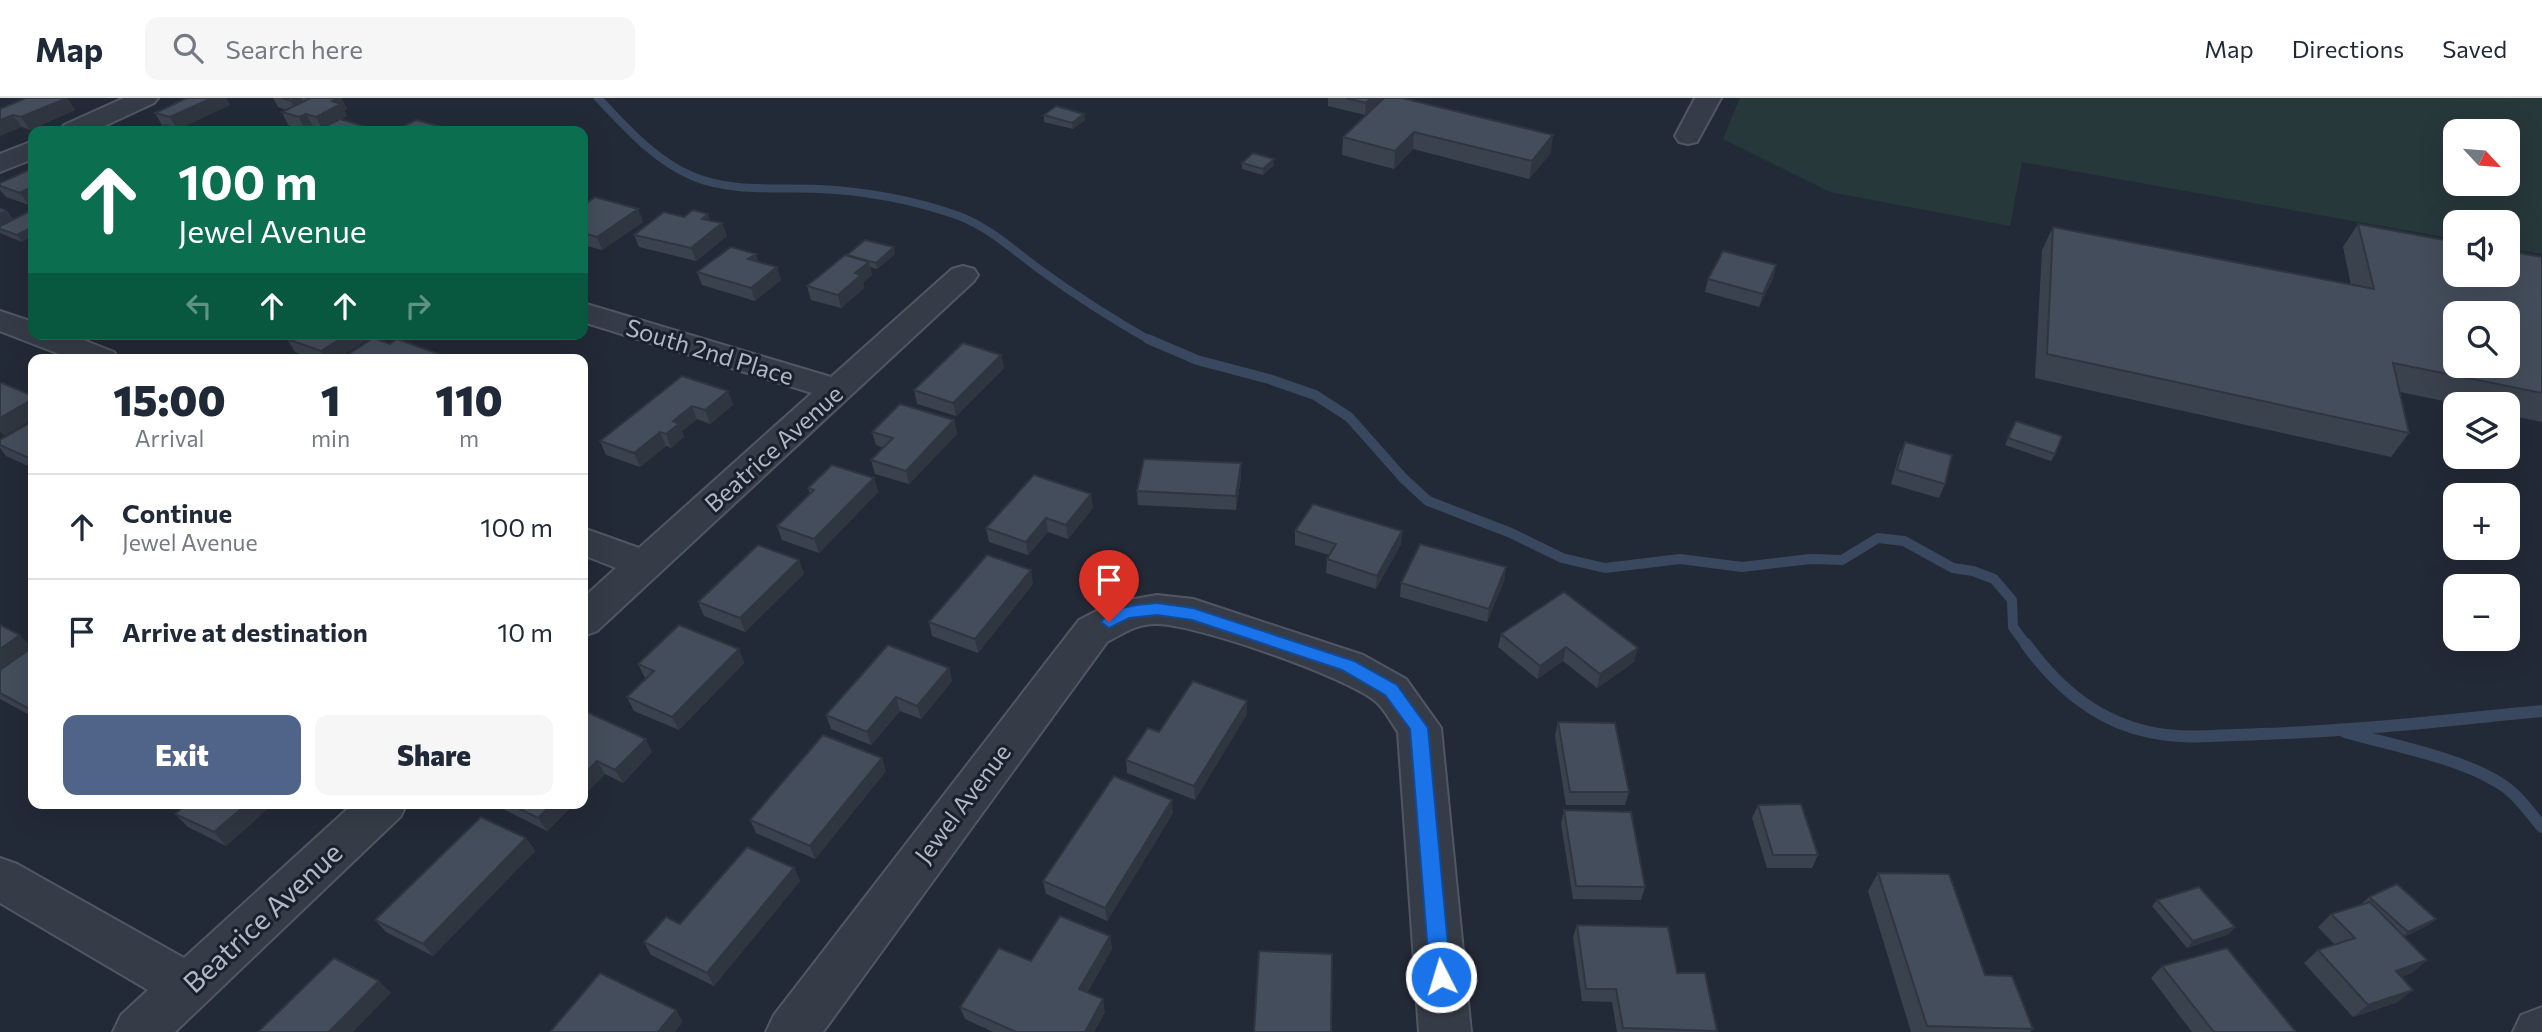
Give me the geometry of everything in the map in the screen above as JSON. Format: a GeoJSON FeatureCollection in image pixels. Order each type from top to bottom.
{"type":"FeatureCollection","features":[{"type":"Feature","properties":{"kind":"street"},"geometry":{"type":"LineString","coordinates":[[84,126],[145,98]]}},
{"type":"Feature","properties":{"kind":"street"},"geometry":{"type":"LineString","coordinates":[[1688,136],[1708,98]]}},
{"type":"Feature","properties":{"kind":"street"},"geometry":{"type":"LineString","coordinates":[[0,164],[28,151]]}},
{"type":"Feature","properties":{"kind":"street","name":"Beatrice Avenue"},"geometry":{"type":"LineString","coordinates":[[588,616],[963,275]]}},
{"type":"Feature","properties":{"kind":"street","name":"South 2nd Place"},"geometry":{"type":"LineString","coordinates":[[588,314],[836,390]]}},
{"type":"Feature","properties":{"kind":"street"},"geometry":{"type":"LineString","coordinates":[[0,320],[28,330]]}},
{"type":"Feature","properties":{"kind":"street"},"geometry":{"type":"LineString","coordinates":[[54,340],[89,354]]}},
{"type":"Feature","properties":{"kind":"street"},"geometry":{"type":"LineString","coordinates":[[588,543],[644,564]]}},
{"type":"Feature","properties":{"kind":"street","name":"Jewel Avenue"},"geometry":{"type":"LineString","coordinates":[[792,1032],[1093,631],[1126,613],[1157,609],[1193,614],[1348,666],[1391,690],[1419,728],[1446,1032]]}},
{"type":"Feature","properties":{"kind":"street","name":"Beatrice Avenue"},"geometry":{"type":"LineString","coordinates":[[139,1032],[379,809]]}},
{"type":"Feature","properties":{"kind":"street"},"geometry":{"type":"LineString","coordinates":[[0,879],[187,986]]}},
{"type":"Feature","properties":{"kind":"shaded area"},"geometry":{"type":"Polygon","coordinates":[[[1740,98],[2542,98],[2542,254],[2520,250],[2520,210],[2443,210],[2443,237],[2022,162],[2010,226],[1830,192],[1723,139],[1740,98]]]}},
{"type":"Feature","properties":{"kind":"building"},"geometry":{"type":"Polygon","coordinates":[[[26,98],[67,98],[21,117],[13,115],[0,120],[0,109],[26,98]]]}},
{"type":"Feature","properties":{"kind":"building"},"geometry":{"type":"Polygon","coordinates":[[[187,98],[212,98],[170,117],[155,113],[187,98]]]}},
{"type":"Feature","properties":{"kind":"building"},"geometry":{"type":"Polygon","coordinates":[[[306,98],[338,98],[332,101],[341,104],[316,117],[306,114],[299,117],[282,112],[309,99],[306,98]]]}},
{"type":"Feature","properties":{"kind":"building"},"geometry":{"type":"Polygon","coordinates":[[[1346,98],[1371,98],[1366,103],[1346,98]]]}},
{"type":"Feature","properties":{"kind":"building"},"geometry":{"type":"Polygon","coordinates":[[[1384,98],[1402,98],[1553,135],[1532,161],[1414,132],[1395,151],[1343,137],[1384,98]]]}},
{"type":"Feature","properties":{"kind":"building"},"geometry":{"type":"Polygon","coordinates":[[[1056,106],[1084,114],[1072,123],[1044,115],[1056,106]]]}},
{"type":"Feature","properties":{"kind":"building"},"geometry":{"type":"Polygon","coordinates":[[[340,119],[363,126],[326,126],[340,119]]]}},
{"type":"Feature","properties":{"kind":"building"},"geometry":{"type":"Polygon","coordinates":[[[416,120],[438,126],[404,126],[416,120]]]}},
{"type":"Feature","properties":{"kind":"building"},"geometry":{"type":"Polygon","coordinates":[[[1253,153],[1274,159],[1263,169],[1242,163],[1253,153]]]}},
{"type":"Feature","properties":{"kind":"building"},"geometry":{"type":"Polygon","coordinates":[[[28,170],[28,189],[20,193],[0,186],[0,183],[28,170]]]}},
{"type":"Feature","properties":{"kind":"building"},"geometry":{"type":"Polygon","coordinates":[[[595,197],[638,209],[597,237],[588,234],[588,202],[595,197]]]}},
{"type":"Feature","properties":{"kind":"building"},"geometry":{"type":"Polygon","coordinates":[[[693,210],[708,214],[702,219],[722,223],[691,248],[634,235],[664,212],[684,217],[693,210]]]}},
{"type":"Feature","properties":{"kind":"building"},"geometry":{"type":"Polygon","coordinates":[[[28,212],[28,230],[17,235],[0,229],[0,226],[28,212]]]}},
{"type":"Feature","properties":{"kind":"building"},"geometry":{"type":"Polygon","coordinates":[[[2358,224],[2443,240],[2443,287],[2520,287],[2520,253],[2542,257],[2542,393],[2468,378],[2520,378],[2520,301],[2443,301],[2443,373],[2393,363],[2409,433],[2047,354],[2053,227],[2374,289],[2358,224]]]}},
{"type":"Feature","properties":{"kind":"building"},"geometry":{"type":"Polygon","coordinates":[[[865,240],[894,247],[876,263],[847,255],[865,240]]]}},
{"type":"Feature","properties":{"kind":"building"},"geometry":{"type":"Polygon","coordinates":[[[731,247],[756,254],[748,259],[777,267],[751,288],[697,272],[731,247]]]}},
{"type":"Feature","properties":{"kind":"building"},"geometry":{"type":"Polygon","coordinates":[[[1723,251],[1776,265],[1763,294],[1708,279],[1723,251]]]}},
{"type":"Feature","properties":{"kind":"building"},"geometry":{"type":"Polygon","coordinates":[[[845,255],[869,262],[855,273],[861,275],[838,295],[807,286],[845,255]]]}},
{"type":"Feature","properties":{"kind":"building"},"geometry":{"type":"Polygon","coordinates":[[[290,340],[338,340],[321,351],[290,340]]]}},
{"type":"Feature","properties":{"kind":"building"},"geometry":{"type":"Polygon","coordinates":[[[370,340],[390,344],[400,340],[439,354],[349,354],[370,340]]]}},
{"type":"Feature","properties":{"kind":"building"},"geometry":{"type":"Polygon","coordinates":[[[963,343],[1001,355],[953,403],[914,390],[963,343]]]}},
{"type":"Feature","properties":{"kind":"building"},"geometry":{"type":"Polygon","coordinates":[[[682,376],[728,391],[705,410],[692,406],[673,421],[679,424],[666,434],[660,432],[634,453],[600,441],[682,376]]]}},
{"type":"Feature","properties":{"kind":"building"},"geometry":{"type":"Polygon","coordinates":[[[0,384],[28,394],[28,402],[0,418],[0,384]]]}},
{"type":"Feature","properties":{"kind":"building"},"geometry":{"type":"Polygon","coordinates":[[[900,404],[954,420],[906,471],[871,460],[893,438],[872,432],[900,404]]]}},
{"type":"Feature","properties":{"kind":"building"},"geometry":{"type":"Polygon","coordinates":[[[2016,421],[2062,436],[2055,454],[2008,438],[2016,421]]]}},
{"type":"Feature","properties":{"kind":"building"},"geometry":{"type":"Polygon","coordinates":[[[28,424],[28,458],[0,445],[0,440],[28,424]]]}},
{"type":"Feature","properties":{"kind":"building"},"geometry":{"type":"Polygon","coordinates":[[[1905,442],[1952,455],[1945,484],[1897,470],[1905,442]]]}},
{"type":"Feature","properties":{"kind":"building"},"geometry":{"type":"Polygon","coordinates":[[[1144,459],[1241,463],[1236,496],[1137,491],[1144,459]]]}},
{"type":"Feature","properties":{"kind":"building"},"geometry":{"type":"Polygon","coordinates":[[[832,465],[874,478],[814,539],[777,526],[814,490],[808,488],[832,465]]]}},
{"type":"Feature","properties":{"kind":"building"},"geometry":{"type":"Polygon","coordinates":[[[1034,475],[1091,494],[1066,525],[1046,518],[1026,542],[986,528],[1034,475]]]}},
{"type":"Feature","properties":{"kind":"building"},"geometry":{"type":"Polygon","coordinates":[[[1313,504],[1402,531],[1377,576],[1327,559],[1336,544],[1295,531],[1313,504]]]}},
{"type":"Feature","properties":{"kind":"building"},"geometry":{"type":"Polygon","coordinates":[[[1420,544],[1506,567],[1489,609],[1401,583],[1420,544]]]}},
{"type":"Feature","properties":{"kind":"building"},"geometry":{"type":"Polygon","coordinates":[[[758,545],[799,560],[740,618],[698,602],[758,545]]]}},
{"type":"Feature","properties":{"kind":"building"},"geometry":{"type":"Polygon","coordinates":[[[987,555],[1031,570],[975,639],[929,622],[987,555]]]}},
{"type":"Feature","properties":{"kind":"building"},"geometry":{"type":"Polygon","coordinates":[[[1564,592],[1638,648],[1600,674],[1566,647],[1540,666],[1501,634],[1564,592]]]}},
{"type":"Feature","properties":{"kind":"building"},"geometry":{"type":"Polygon","coordinates":[[[0,625],[20,635],[0,649],[0,625]]]}},
{"type":"Feature","properties":{"kind":"building"},"geometry":{"type":"Polygon","coordinates":[[[679,625],[739,649],[672,717],[627,697],[654,671],[638,664],[679,625]]]}},
{"type":"Feature","properties":{"kind":"building"},"geometry":{"type":"Polygon","coordinates":[[[888,645],[949,668],[917,706],[896,697],[867,732],[826,715],[888,645]]]}},
{"type":"Feature","properties":{"kind":"building"},"geometry":{"type":"Polygon","coordinates":[[[28,650],[28,708],[0,693],[0,670],[28,650]]]}},
{"type":"Feature","properties":{"kind":"building"},"geometry":{"type":"Polygon","coordinates":[[[1193,681],[1247,701],[1194,786],[1126,760],[1148,728],[1159,732],[1193,681]]]}},
{"type":"Feature","properties":{"kind":"building"},"geometry":{"type":"Polygon","coordinates":[[[588,712],[646,739],[615,770],[597,761],[588,770],[588,712]]]}},
{"type":"Feature","properties":{"kind":"building"},"geometry":{"type":"Polygon","coordinates":[[[1558,722],[1615,723],[1629,792],[1570,792],[1558,722]]]}},
{"type":"Feature","properties":{"kind":"building"},"geometry":{"type":"Polygon","coordinates":[[[823,735],[882,758],[810,846],[750,820],[823,735]]]}},
{"type":"Feature","properties":{"kind":"building"},"geometry":{"type":"Polygon","coordinates":[[[1114,776],[1172,800],[1105,908],[1043,881],[1114,776]]]}},
{"type":"Feature","properties":{"kind":"building"},"geometry":{"type":"Polygon","coordinates":[[[1801,804],[1818,855],[1773,855],[1758,805],[1801,804]]]}},
{"type":"Feature","properties":{"kind":"building"},"geometry":{"type":"Polygon","coordinates":[[[181,809],[241,809],[214,832],[175,814],[181,809]]]}},
{"type":"Feature","properties":{"kind":"building"},"geometry":{"type":"Polygon","coordinates":[[[520,809],[547,809],[538,818],[520,809]]]}},
{"type":"Feature","properties":{"kind":"building"},"geometry":{"type":"Polygon","coordinates":[[[1564,810],[1631,812],[1645,887],[1576,886],[1564,810]]]}},
{"type":"Feature","properties":{"kind":"building"},"geometry":{"type":"Polygon","coordinates":[[[481,817],[526,838],[423,944],[375,920],[481,817]]]}},
{"type":"Feature","properties":{"kind":"building"},"geometry":{"type":"Polygon","coordinates":[[[747,847],[794,868],[707,973],[644,942],[666,917],[680,924],[747,847]]]}},
{"type":"Feature","properties":{"kind":"building"},"geometry":{"type":"Polygon","coordinates":[[[1878,873],[1949,874],[1985,975],[2012,976],[2033,1029],[1927,1026],[1878,873]]]}},
{"type":"Feature","properties":{"kind":"building"},"geometry":{"type":"Polygon","coordinates":[[[2397,884],[2436,919],[2408,932],[2369,897],[2397,884]]]}},
{"type":"Feature","properties":{"kind":"building"},"geometry":{"type":"Polygon","coordinates":[[[2199,887],[2235,927],[2193,941],[2157,900],[2199,887]]]}},
{"type":"Feature","properties":{"kind":"building"},"geometry":{"type":"Polygon","coordinates":[[[2370,902],[2427,960],[2396,971],[2413,990],[2368,1005],[2318,950],[2355,938],[2331,914],[2370,902]]]}},
{"type":"Feature","properties":{"kind":"building"},"geometry":{"type":"Polygon","coordinates":[[[1060,916],[1110,936],[1079,989],[1103,999],[1085,1032],[1016,1032],[960,1007],[999,948],[1031,961],[1060,916]]]}},
{"type":"Feature","properties":{"kind":"building"},"geometry":{"type":"Polygon","coordinates":[[[1577,925],[1668,927],[1677,973],[1705,973],[1717,1031],[1623,1028],[1616,989],[1586,989],[1577,925]]]}},
{"type":"Feature","properties":{"kind":"building"},"geometry":{"type":"Polygon","coordinates":[[[2227,948],[2296,1032],[2214,1032],[2162,966],[2227,948]]]}},
{"type":"Feature","properties":{"kind":"building"},"geometry":{"type":"Polygon","coordinates":[[[1259,951],[1332,954],[1331,1032],[1254,1032],[1259,951]]]}},
{"type":"Feature","properties":{"kind":"building"},"geometry":{"type":"Polygon","coordinates":[[[334,958],[379,981],[329,1032],[258,1032],[334,958]]]}},
{"type":"Feature","properties":{"kind":"building"},"geometry":{"type":"Polygon","coordinates":[[[600,973],[676,1010],[658,1032],[550,1032],[600,973]]]}},
{"type":"Feature","properties":{"kind":"waterway"},"geometry":{"type":"LineString","coordinates":[[598,98],[653,152],[678,169],[707,181],[738,187],[818,189],[871,194],[925,205],[959,216],[981,227],[1080,297],[1151,341]]}},
{"type":"Feature","properties":{"kind":"waterway"},"geometry":{"type":"LineString","coordinates":[[1148,339],[1197,360],[1269,379],[1315,395],[1349,417],[1404,479],[1428,501],[1511,533],[1562,558],[1605,568],[1680,559],[1742,567],[1810,559],[1842,560],[1878,538],[1904,541],[1953,568],[1973,571],[1994,579],[2012,600],[2013,627],[2027,646]]}},
{"type":"Feature","properties":{"kind":"waterway"},"geometry":{"type":"LineString","coordinates":[[2026,644],[2050,674],[2079,700],[2095,710],[2130,727],[2176,736],[2331,730],[2542,711]]}},
{"type":"Feature","properties":{"kind":"waterway"},"geometry":{"type":"LineString","coordinates":[[2345,732],[2443,758],[2480,773],[2509,790],[2542,827]]}},
{"type":"Feature","properties":{"kind":"route"},"geometry":{"type":"LineString","coordinates":[[1109,622],[1126,613],[1157,609],[1193,614],[1348,666],[1391,690],[1419,728],[1441,977]]}}]}
